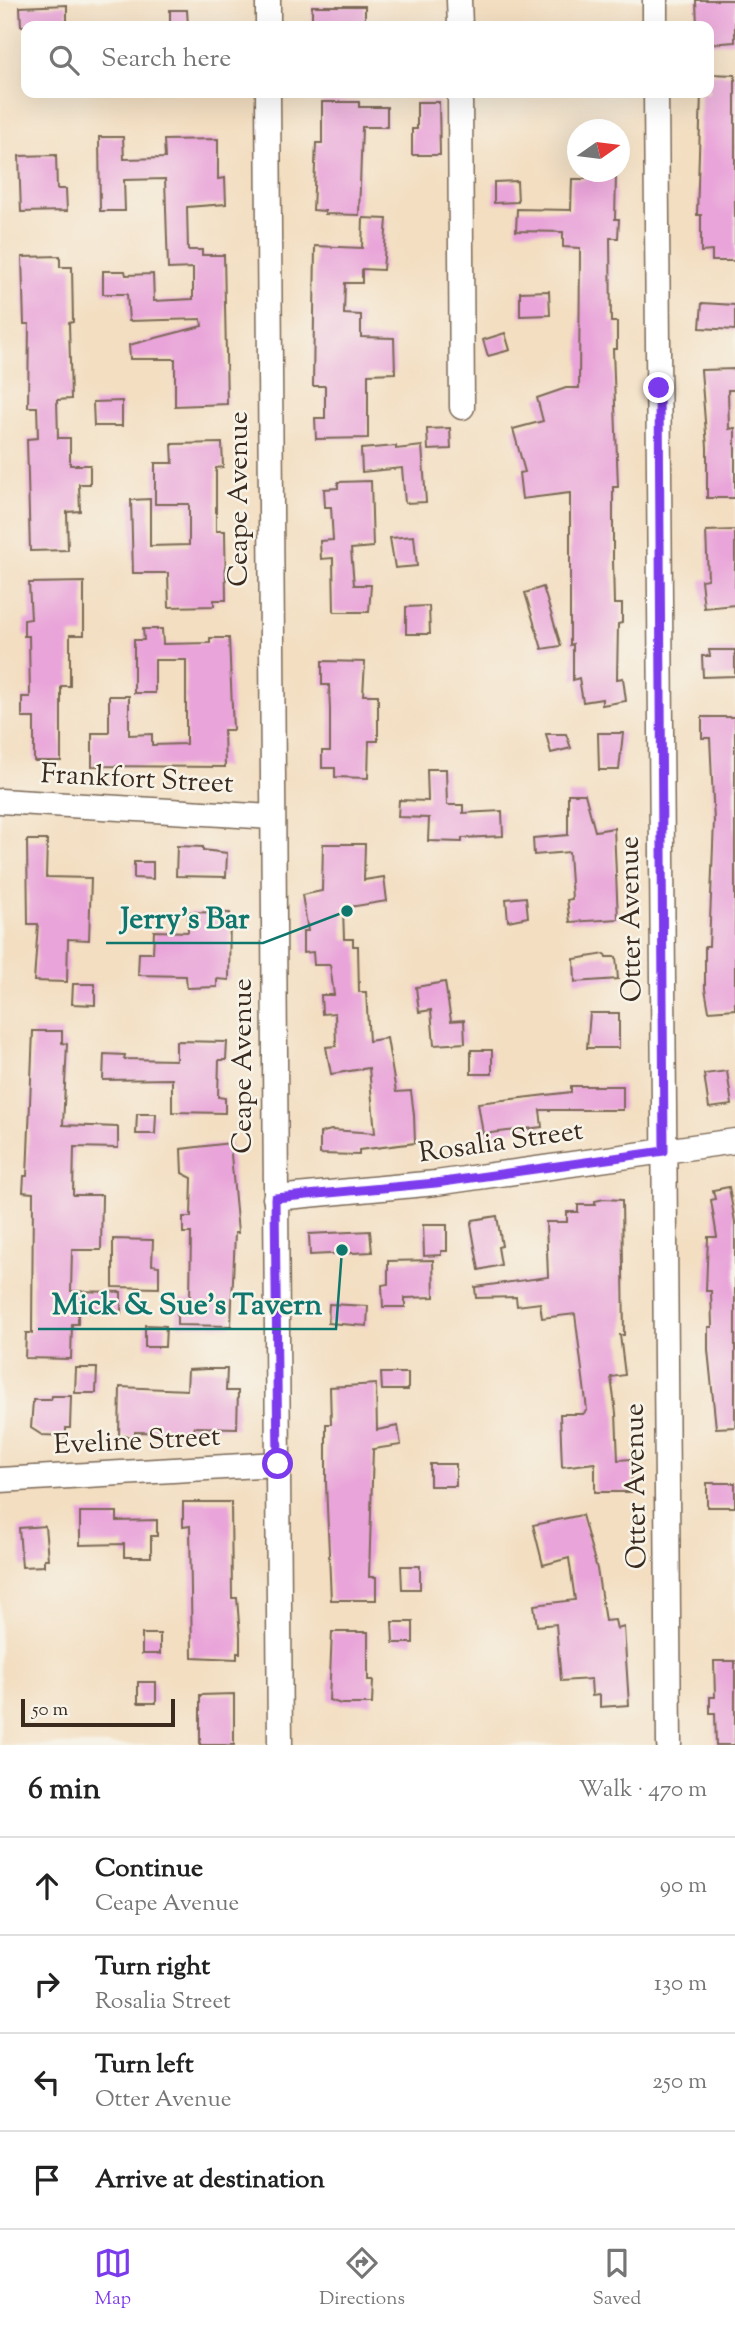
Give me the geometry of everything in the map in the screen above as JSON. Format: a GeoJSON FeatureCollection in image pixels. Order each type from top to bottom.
{"type":"FeatureCollection","features":[{"type":"Feature","properties":{"kind":"street"},"geometry":{"type":"LineString","coordinates":[[268,0],[268,21]]}},
{"type":"Feature","properties":{"kind":"street"},"geometry":{"type":"LineString","coordinates":[[459,0],[460,21]]}},
{"type":"Feature","properties":{"kind":"street"},"geometry":{"type":"LineString","coordinates":[[655,0],[655,21]]}},
{"type":"Feature","properties":{"kind":"street","name":"Ceape Avenue"},"geometry":{"type":"LineString","coordinates":[[268,98],[271,817],[280,1745]]}},
{"type":"Feature","properties":{"kind":"street"},"geometry":{"type":"LineString","coordinates":[[460,98],[463,407]]}},
{"type":"Feature","properties":{"kind":"street","name":"Otter Avenue"},"geometry":{"type":"LineString","coordinates":[[656,98],[669,1745]]}},
{"type":"Feature","properties":{"kind":"street","name":"Frankfort Street"},"geometry":{"type":"LineString","coordinates":[[0,801],[271,817]]}},
{"type":"Feature","properties":{"kind":"street","name":"Rosalia Street"},"geometry":{"type":"LineString","coordinates":[[275,1198],[436,1183],[735,1141]]}},
{"type":"Feature","properties":{"kind":"street","name":"Eveline Street"},"geometry":{"type":"LineString","coordinates":[[0,1480],[278,1464]]}},
{"type":"Feature","properties":{"kind":"building"},"geometry":{"type":"Polygon","coordinates":[[[696,0],[735,0],[735,42],[714,44],[714,21],[697,21],[696,0]]]}},
{"type":"Feature","properties":{"kind":"building"},"geometry":{"type":"Polygon","coordinates":[[[67,5],[67,21],[21,21],[21,26],[20,7],[67,5]]]}},
{"type":"Feature","properties":{"kind":"building"},"geometry":{"type":"Polygon","coordinates":[[[312,6],[365,6],[365,21],[312,21],[312,6]]]}},
{"type":"Feature","properties":{"kind":"building"},"geometry":{"type":"Polygon","coordinates":[[[170,10],[187,10],[188,21],[170,21],[170,10]]]}},
{"type":"Feature","properties":{"kind":"building"},"geometry":{"type":"Polygon","coordinates":[[[714,74],[735,75],[735,261],[712,261],[712,251],[701,252],[701,215],[697,215],[701,98],[714,98],[714,74]]]}},
{"type":"Feature","properties":{"kind":"building"},"geometry":{"type":"Polygon","coordinates":[[[322,102],[359,102],[359,107],[387,107],[387,127],[362,127],[359,215],[325,214],[325,211],[313,210],[316,143],[322,143],[322,102]]]}},
{"type":"Feature","properties":{"kind":"building"},"geometry":{"type":"Polygon","coordinates":[[[417,102],[439,102],[440,155],[412,155],[412,129],[417,129],[417,102]]]}},
{"type":"Feature","properties":{"kind":"building"},"geometry":{"type":"Polygon","coordinates":[[[99,137],[123,137],[124,159],[165,158],[164,140],[218,139],[218,179],[225,178],[226,204],[187,207],[188,250],[202,250],[202,255],[224,255],[227,404],[175,406],[175,359],[130,359],[129,345],[202,326],[201,319],[129,321],[127,294],[103,294],[103,271],[125,271],[126,275],[153,274],[154,301],[193,299],[193,268],[168,269],[165,179],[124,180],[125,211],[100,211],[99,137]]]}},
{"type":"Feature","properties":{"kind":"building"},"geometry":{"type":"Polygon","coordinates":[[[56,155],[57,189],[66,189],[67,211],[21,212],[19,156],[56,155]]]}},
{"type":"Feature","properties":{"kind":"building"},"geometry":{"type":"Polygon","coordinates":[[[517,181],[518,202],[494,203],[494,182],[517,181]]]}},
{"type":"Feature","properties":{"kind":"building"},"geometry":{"type":"Polygon","coordinates":[[[572,182],[616,182],[615,219],[619,219],[618,238],[610,238],[611,322],[617,322],[617,349],[613,349],[618,487],[613,487],[613,560],[614,604],[622,604],[622,623],[618,624],[617,679],[623,678],[626,701],[602,705],[602,699],[583,702],[579,678],[573,680],[573,644],[570,645],[570,493],[522,499],[519,473],[525,472],[513,429],[543,421],[537,398],[566,388],[579,388],[580,248],[563,247],[563,232],[516,231],[517,209],[571,210],[572,182]]]}},
{"type":"Feature","properties":{"kind":"building"},"geometry":{"type":"Polygon","coordinates":[[[363,218],[387,219],[383,270],[362,269],[362,283],[345,283],[344,314],[361,315],[361,337],[394,338],[395,373],[368,374],[368,438],[316,439],[315,418],[325,418],[325,386],[313,386],[315,246],[362,248],[363,218]]]}},
{"type":"Feature","properties":{"kind":"building"},"geometry":{"type":"Polygon","coordinates":[[[60,256],[60,267],[72,267],[73,322],[69,323],[71,399],[57,400],[58,438],[70,438],[70,465],[90,465],[90,484],[79,484],[80,511],[67,512],[68,550],[30,551],[27,439],[38,438],[37,407],[28,407],[29,324],[24,324],[22,257],[60,256]]]}},
{"type":"Feature","properties":{"kind":"building"},"geometry":{"type":"Polygon","coordinates":[[[549,291],[550,315],[520,316],[520,292],[549,291]]]}},
{"type":"Feature","properties":{"kind":"building"},"geometry":{"type":"Polygon","coordinates":[[[702,303],[735,305],[735,330],[700,328],[702,303]]]}},
{"type":"Feature","properties":{"kind":"building"},"geometry":{"type":"Polygon","coordinates":[[[505,333],[510,350],[488,356],[483,340],[505,333]]]}},
{"type":"Feature","properties":{"kind":"building"},"geometry":{"type":"Polygon","coordinates":[[[735,369],[735,390],[728,390],[729,429],[735,428],[735,498],[707,498],[707,447],[701,370],[735,369]]]}},
{"type":"Feature","properties":{"kind":"building"},"geometry":{"type":"Polygon","coordinates":[[[122,401],[122,426],[94,426],[93,402],[122,401]]]}},
{"type":"Feature","properties":{"kind":"building"},"geometry":{"type":"Polygon","coordinates":[[[450,428],[451,449],[428,450],[427,429],[450,428]]]}},
{"type":"Feature","properties":{"kind":"building"},"geometry":{"type":"Polygon","coordinates":[[[222,443],[223,467],[216,468],[216,531],[225,531],[226,600],[214,600],[214,606],[169,607],[168,573],[133,573],[131,500],[150,499],[150,546],[189,545],[189,504],[155,504],[155,463],[173,463],[172,444],[222,443]]]}},
{"type":"Feature","properties":{"kind":"building"},"geometry":{"type":"Polygon","coordinates":[[[396,446],[396,449],[422,446],[426,502],[405,503],[402,468],[362,472],[361,449],[396,446]]]}},
{"type":"Feature","properties":{"kind":"building"},"geometry":{"type":"Polygon","coordinates":[[[371,481],[373,547],[351,549],[354,585],[371,585],[369,612],[334,612],[333,558],[321,559],[320,541],[333,540],[331,507],[325,507],[324,489],[338,488],[338,482],[371,481]]]}},
{"type":"Feature","properties":{"kind":"building"},"geometry":{"type":"Polygon","coordinates":[[[735,530],[735,605],[704,608],[701,580],[708,579],[706,531],[735,530]]]}},
{"type":"Feature","properties":{"kind":"building"},"geometry":{"type":"Polygon","coordinates":[[[414,536],[417,566],[395,568],[390,538],[414,536]]]}},
{"type":"Feature","properties":{"kind":"building"},"geometry":{"type":"Polygon","coordinates":[[[84,582],[84,635],[70,635],[70,686],[61,686],[61,761],[34,761],[34,718],[22,718],[22,697],[30,697],[29,636],[24,636],[24,620],[31,619],[29,583],[84,582]]]}},
{"type":"Feature","properties":{"kind":"building"},"geometry":{"type":"Polygon","coordinates":[[[543,587],[561,646],[542,649],[525,593],[543,587]]]}},
{"type":"Feature","properties":{"kind":"building"},"geometry":{"type":"Polygon","coordinates":[[[429,606],[430,634],[406,634],[406,607],[429,606]]]}},
{"type":"Feature","properties":{"kind":"building"},"geometry":{"type":"Polygon","coordinates":[[[143,629],[162,629],[163,644],[210,643],[210,638],[229,638],[233,730],[224,730],[225,767],[92,766],[92,733],[109,733],[109,696],[129,696],[129,735],[152,734],[152,745],[186,744],[186,660],[155,660],[155,693],[134,693],[134,640],[144,640],[143,629]]]}},
{"type":"Feature","properties":{"kind":"building"},"geometry":{"type":"Polygon","coordinates":[[[709,650],[735,650],[735,676],[703,677],[702,656],[710,656],[709,650]]]}},
{"type":"Feature","properties":{"kind":"building"},"geometry":{"type":"Polygon","coordinates":[[[322,661],[365,662],[363,695],[378,695],[378,741],[369,741],[368,778],[335,777],[335,768],[322,768],[322,751],[330,751],[330,710],[329,685],[322,685],[322,661]]]}},
{"type":"Feature","properties":{"kind":"building"},"geometry":{"type":"Polygon","coordinates":[[[702,717],[735,717],[735,1009],[709,1011],[705,989],[705,946],[709,946],[714,821],[710,738],[702,738],[702,717]]]}},
{"type":"Feature","properties":{"kind":"building"},"geometry":{"type":"Polygon","coordinates":[[[598,733],[623,733],[619,770],[599,770],[598,733]]]}},
{"type":"Feature","properties":{"kind":"building"},"geometry":{"type":"Polygon","coordinates":[[[546,734],[566,734],[571,748],[551,753],[546,734]]]}},
{"type":"Feature","properties":{"kind":"building"},"geometry":{"type":"Polygon","coordinates":[[[427,769],[446,769],[447,805],[463,805],[463,813],[502,811],[503,836],[462,838],[462,842],[428,841],[429,818],[398,817],[399,800],[428,801],[427,769]]]}},
{"type":"Feature","properties":{"kind":"building"},"geometry":{"type":"Polygon","coordinates":[[[568,794],[585,794],[595,831],[614,828],[618,919],[570,922],[567,900],[572,899],[569,852],[534,855],[533,838],[568,835],[568,794]]]}},
{"type":"Feature","properties":{"kind":"building"},"geometry":{"type":"Polygon","coordinates":[[[27,840],[47,840],[46,877],[91,878],[89,940],[68,939],[67,982],[34,981],[38,924],[28,924],[27,840]]]}},
{"type":"Feature","properties":{"kind":"building"},"geometry":{"type":"Polygon","coordinates":[[[323,844],[365,844],[364,880],[384,877],[387,901],[343,908],[344,939],[353,939],[353,946],[358,946],[359,992],[366,992],[369,1041],[387,1038],[396,1092],[411,1091],[414,1115],[415,1143],[359,1150],[359,1155],[320,1154],[320,1133],[331,1130],[375,1133],[369,1068],[331,1074],[326,1047],[336,1046],[335,1013],[322,1014],[321,995],[334,995],[330,965],[314,965],[313,952],[303,953],[303,931],[308,931],[302,895],[322,891],[323,844]]]}},
{"type":"Feature","properties":{"kind":"building"},"geometry":{"type":"Polygon","coordinates":[[[177,846],[203,847],[203,850],[227,853],[226,877],[176,876],[177,846]]]}},
{"type":"Feature","properties":{"kind":"building"},"geometry":{"type":"Polygon","coordinates":[[[134,862],[153,862],[153,879],[134,878],[134,862]]]}},
{"type":"Feature","properties":{"kind":"building"},"geometry":{"type":"Polygon","coordinates":[[[526,897],[528,917],[508,921],[506,899],[526,897]]]}},
{"type":"Feature","properties":{"kind":"building"},"geometry":{"type":"Polygon","coordinates":[[[188,912],[230,913],[229,980],[217,979],[217,987],[187,988],[186,976],[138,975],[139,953],[153,953],[154,931],[188,932],[188,912]]]}},
{"type":"Feature","properties":{"kind":"building"},"geometry":{"type":"Polygon","coordinates":[[[605,954],[606,957],[616,957],[618,979],[575,982],[574,959],[605,954]]]}},
{"type":"Feature","properties":{"kind":"building"},"geometry":{"type":"Polygon","coordinates":[[[445,982],[451,1021],[464,1020],[465,1043],[434,1045],[431,1010],[419,1012],[416,987],[445,982]]]}},
{"type":"Feature","properties":{"kind":"building"},"geometry":{"type":"Polygon","coordinates":[[[73,984],[95,984],[95,1005],[72,1004],[73,984]]]}},
{"type":"Feature","properties":{"kind":"building"},"geometry":{"type":"Polygon","coordinates":[[[590,1013],[619,1013],[619,1048],[587,1048],[590,1013]]]}},
{"type":"Feature","properties":{"kind":"building"},"geometry":{"type":"Polygon","coordinates":[[[33,1031],[62,1031],[62,1043],[67,1044],[63,1125],[118,1127],[118,1148],[74,1147],[73,1195],[102,1195],[101,1250],[72,1250],[71,1291],[121,1292],[121,1313],[78,1312],[78,1324],[72,1324],[71,1359],[25,1358],[26,1333],[32,1333],[33,1193],[23,1192],[24,1176],[27,1176],[33,1031]]]}},
{"type":"Feature","properties":{"kind":"building"},"geometry":{"type":"Polygon","coordinates":[[[176,1041],[227,1042],[226,1060],[219,1060],[218,1097],[225,1098],[225,1113],[172,1112],[172,1079],[103,1080],[104,1054],[125,1055],[124,1059],[176,1060],[176,1041]]]}},
{"type":"Feature","properties":{"kind":"building"},"geometry":{"type":"Polygon","coordinates":[[[471,1050],[492,1050],[492,1074],[471,1074],[471,1050]]]}},
{"type":"Feature","properties":{"kind":"building"},"geometry":{"type":"Polygon","coordinates":[[[727,1071],[732,1105],[709,1108],[704,1074],[727,1071]]]}},
{"type":"Feature","properties":{"kind":"building"},"geometry":{"type":"Polygon","coordinates":[[[571,1086],[623,1086],[623,1110],[540,1110],[542,1127],[483,1134],[478,1103],[571,1092],[571,1086]]]}},
{"type":"Feature","properties":{"kind":"building"},"geometry":{"type":"Polygon","coordinates":[[[137,1114],[156,1114],[155,1134],[136,1134],[137,1114]]]}},
{"type":"Feature","properties":{"kind":"building"},"geometry":{"type":"Polygon","coordinates":[[[230,1143],[238,1233],[235,1233],[231,1326],[177,1325],[177,1299],[190,1299],[191,1233],[183,1233],[183,1217],[191,1217],[192,1178],[182,1173],[181,1149],[230,1143]]]}},
{"type":"Feature","properties":{"kind":"building"},"geometry":{"type":"Polygon","coordinates":[[[729,1187],[735,1222],[735,1427],[716,1428],[708,1350],[708,1327],[712,1327],[711,1291],[706,1291],[708,1237],[717,1237],[711,1200],[715,1199],[713,1190],[729,1187]]]}},
{"type":"Feature","properties":{"kind":"building"},"geometry":{"type":"Polygon","coordinates":[[[622,1200],[624,1335],[620,1335],[625,1375],[611,1377],[618,1460],[631,1459],[632,1492],[595,1492],[595,1463],[562,1467],[560,1414],[583,1414],[587,1410],[575,1314],[542,1318],[540,1303],[517,1306],[516,1297],[476,1298],[475,1287],[548,1277],[546,1222],[567,1222],[567,1212],[578,1212],[578,1205],[595,1205],[595,1201],[622,1200]]]}},
{"type":"Feature","properties":{"kind":"building"},"geometry":{"type":"Polygon","coordinates":[[[497,1216],[502,1246],[498,1247],[501,1265],[479,1270],[471,1224],[473,1220],[497,1216]]]}},
{"type":"Feature","properties":{"kind":"building"},"geometry":{"type":"Polygon","coordinates":[[[423,1225],[447,1225],[447,1251],[441,1251],[441,1255],[424,1256],[423,1225]]]}},
{"type":"Feature","properties":{"kind":"building"},"geometry":{"type":"Polygon","coordinates":[[[370,1231],[372,1252],[310,1255],[309,1234],[370,1231]]]}},
{"type":"Feature","properties":{"kind":"building"},"geometry":{"type":"Polygon","coordinates":[[[113,1239],[153,1240],[152,1265],[159,1266],[159,1288],[113,1287],[113,1239]]]}},
{"type":"Feature","properties":{"kind":"building"},"geometry":{"type":"Polygon","coordinates":[[[433,1260],[434,1297],[405,1298],[405,1307],[383,1307],[382,1285],[388,1284],[388,1261],[433,1260]]]}},
{"type":"Feature","properties":{"kind":"building"},"geometry":{"type":"Polygon","coordinates":[[[329,1304],[368,1306],[367,1326],[328,1323],[329,1304]]]}},
{"type":"Feature","properties":{"kind":"building"},"geometry":{"type":"Polygon","coordinates":[[[145,1325],[166,1326],[165,1347],[145,1347],[145,1325]]]}},
{"type":"Feature","properties":{"kind":"building"},"geometry":{"type":"Polygon","coordinates":[[[76,1368],[97,1368],[96,1393],[75,1393],[76,1368]]]}},
{"type":"Feature","properties":{"kind":"building"},"geometry":{"type":"Polygon","coordinates":[[[227,1369],[226,1391],[238,1391],[237,1428],[194,1427],[194,1433],[135,1432],[135,1437],[119,1436],[120,1387],[187,1390],[188,1370],[227,1369]]]}},
{"type":"Feature","properties":{"kind":"building"},"geometry":{"type":"Polygon","coordinates":[[[381,1373],[408,1373],[408,1390],[382,1390],[381,1373]]]}},
{"type":"Feature","properties":{"kind":"building"},"geometry":{"type":"Polygon","coordinates":[[[376,1384],[377,1430],[398,1426],[401,1445],[373,1449],[369,1577],[376,1577],[376,1600],[331,1600],[326,1483],[326,1424],[331,1424],[330,1387],[376,1384]]]}},
{"type":"Feature","properties":{"kind":"building"},"geometry":{"type":"Polygon","coordinates":[[[52,1396],[71,1396],[70,1428],[66,1428],[66,1436],[42,1435],[31,1428],[33,1400],[51,1400],[52,1396]]]}},
{"type":"Feature","properties":{"kind":"building"},"geometry":{"type":"Polygon","coordinates":[[[430,1464],[456,1464],[456,1486],[430,1486],[430,1464]]]}},
{"type":"Feature","properties":{"kind":"building"},"geometry":{"type":"Polygon","coordinates":[[[707,1483],[735,1483],[735,1507],[707,1507],[707,1483]]]}},
{"type":"Feature","properties":{"kind":"building"},"geometry":{"type":"Polygon","coordinates":[[[183,1502],[231,1502],[232,1598],[237,1598],[240,1636],[240,1653],[237,1653],[237,1659],[192,1657],[190,1526],[183,1527],[183,1502]]]}},
{"type":"Feature","properties":{"kind":"building"},"geometry":{"type":"Polygon","coordinates":[[[80,1512],[117,1512],[117,1521],[157,1520],[157,1536],[151,1536],[151,1557],[124,1557],[124,1544],[80,1545],[80,1512]]]}},
{"type":"Feature","properties":{"kind":"building"},"geometry":{"type":"Polygon","coordinates":[[[582,1515],[597,1569],[605,1621],[615,1620],[617,1629],[624,1627],[629,1705],[600,1707],[600,1695],[592,1696],[591,1679],[561,1681],[556,1624],[537,1626],[534,1605],[575,1600],[569,1558],[543,1565],[533,1525],[582,1515]]]}},
{"type":"Feature","properties":{"kind":"building"},"geometry":{"type":"Polygon","coordinates":[[[45,1526],[48,1559],[44,1559],[44,1566],[22,1567],[19,1528],[45,1526]]]}},
{"type":"Feature","properties":{"kind":"building"},"geometry":{"type":"Polygon","coordinates":[[[401,1566],[420,1566],[420,1589],[402,1589],[401,1566]]]}},
{"type":"Feature","properties":{"kind":"building"},"geometry":{"type":"Polygon","coordinates":[[[392,1622],[413,1622],[413,1643],[393,1643],[392,1622]]]}},
{"type":"Feature","properties":{"kind":"building"},"geometry":{"type":"Polygon","coordinates":[[[332,1632],[368,1632],[368,1680],[373,1680],[372,1704],[341,1704],[329,1700],[332,1632]]]}},
{"type":"Feature","properties":{"kind":"building"},"geometry":{"type":"Polygon","coordinates":[[[142,1634],[160,1634],[160,1654],[142,1654],[142,1634]]]}},
{"type":"Feature","properties":{"kind":"building"},"geometry":{"type":"Polygon","coordinates":[[[714,1661],[735,1661],[735,1745],[716,1745],[715,1713],[710,1713],[710,1697],[715,1697],[714,1661]]]}},
{"type":"Feature","properties":{"kind":"building"},"geometry":{"type":"Polygon","coordinates":[[[138,1682],[156,1682],[156,1703],[138,1703],[138,1682]]]}},
{"type":"Feature","properties":{"kind":"building"},"geometry":{"type":"Polygon","coordinates":[[[234,1694],[234,1745],[200,1745],[200,1695],[234,1694]]]}},
{"type":"Feature","properties":{"kind":"place","name":"Jerry's Bar"},"geometry":{"type":"Point","coordinates":[347,911]}},
{"type":"Feature","properties":{"kind":"place","name":"Mick & Sue's Tavern"},"geometry":{"type":"Point","coordinates":[342,1250]}},
{"type":"Feature","properties":{"kind":"route"},"geometry":{"type":"LineString","coordinates":[[278,1464],[275,1198],[436,1183],[664,1151],[659,388]]}}]}
